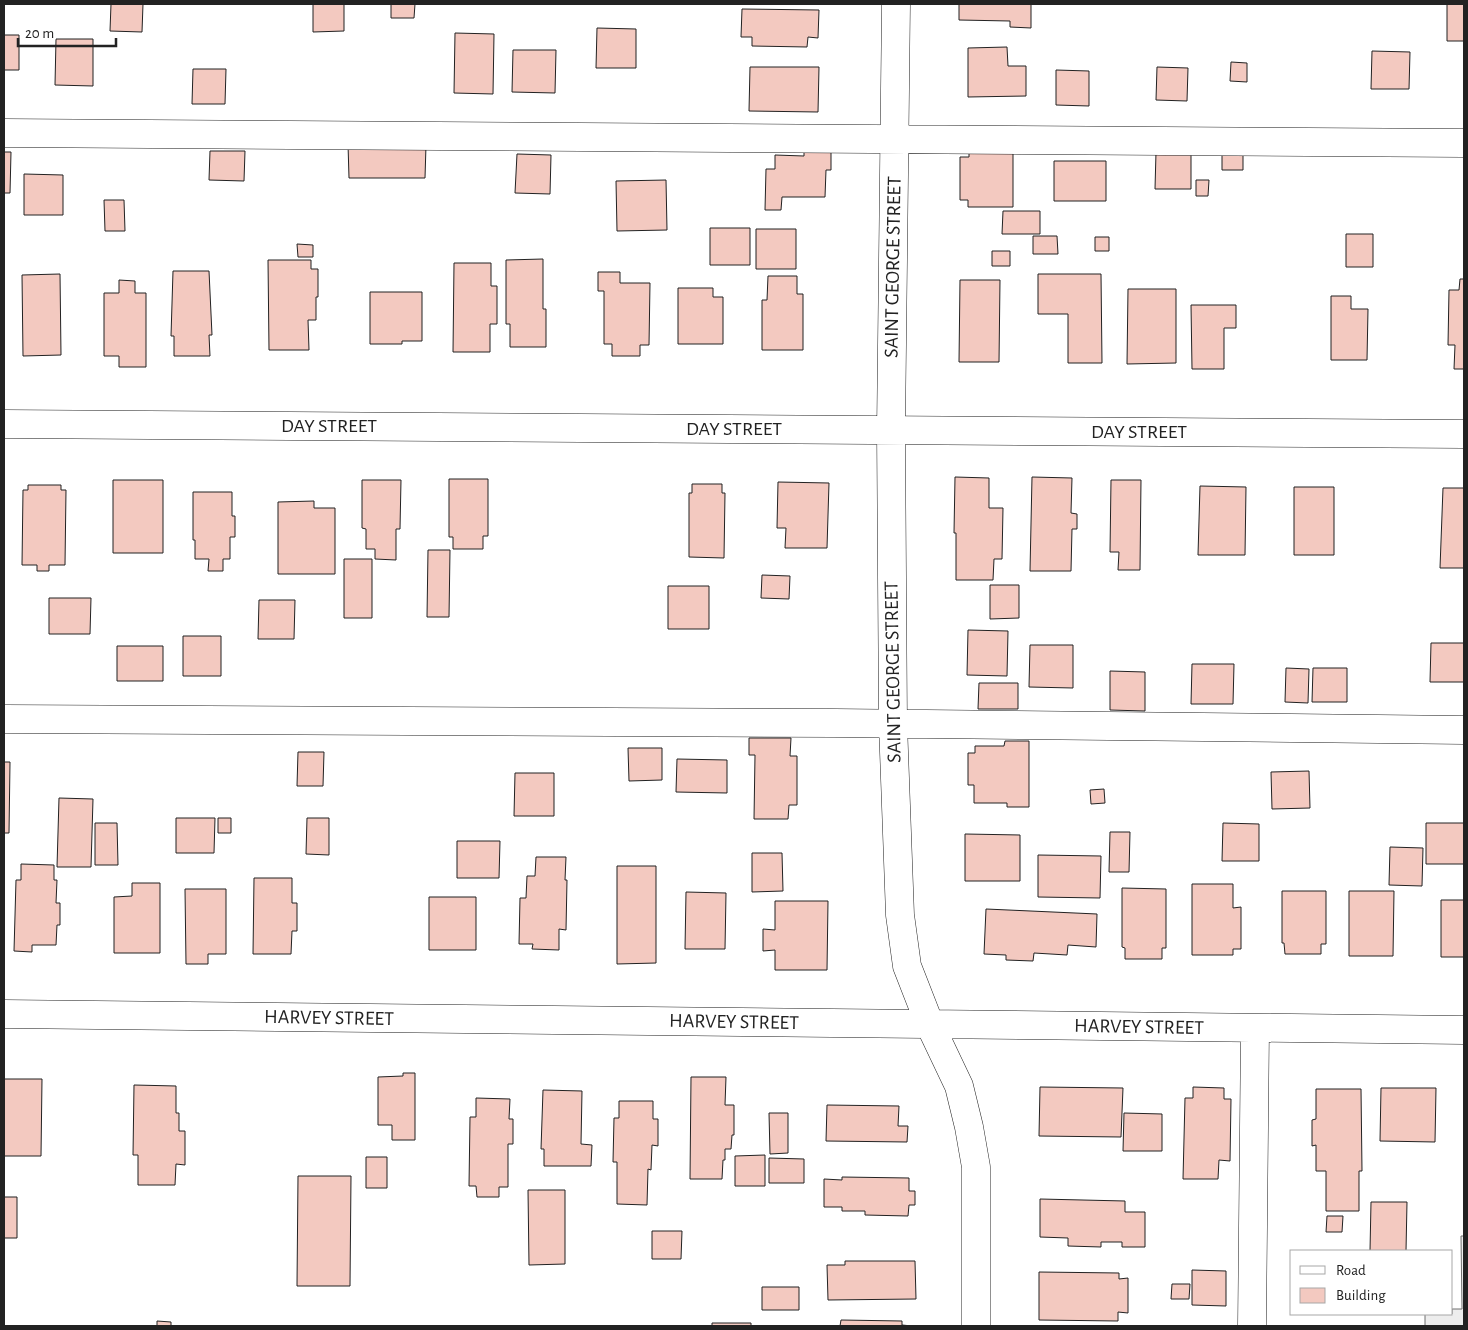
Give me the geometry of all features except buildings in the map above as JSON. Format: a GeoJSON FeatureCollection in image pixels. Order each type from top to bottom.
{"type":"FeatureCollection","features":[{"type":"Feature","properties":{"kind":"street","name":"SAINT GEORGE STREET"},"geometry":{"type":"LineString","coordinates":[[896,4],[891,430],[893,724],[900,915],[907,966],[930,1025],[959,1086],[969,1127],[976,1166],[976,1326]]}},
{"type":"Feature","properties":{"kind":"street"},"geometry":{"type":"LineString","coordinates":[[4,133],[1464,142]]}},
{"type":"Feature","properties":{"kind":"street","name":"DAY STREET"},"geometry":{"type":"LineString","coordinates":[[4,424],[1464,434]]}},
{"type":"Feature","properties":{"kind":"street"},"geometry":{"type":"LineString","coordinates":[[4,719],[893,724],[1464,730]]}},
{"type":"Feature","properties":{"kind":"street","name":"HARVEY STREET"},"geometry":{"type":"LineString","coordinates":[[4,1014],[1464,1030]]}},
{"type":"Feature","properties":{"kind":"street"},"geometry":{"type":"LineString","coordinates":[[1252,1326],[1255,1029]]}},
{"type":"Feature","properties":{"kind":"shaded area"},"geometry":{"type":"Polygon","coordinates":[[[1461,1236],[1464,1236],[1464,1326],[1425,1326],[1425,1315],[1453,1315],[1453,1309],[1462,1309],[1461,1236]]]}}]}
